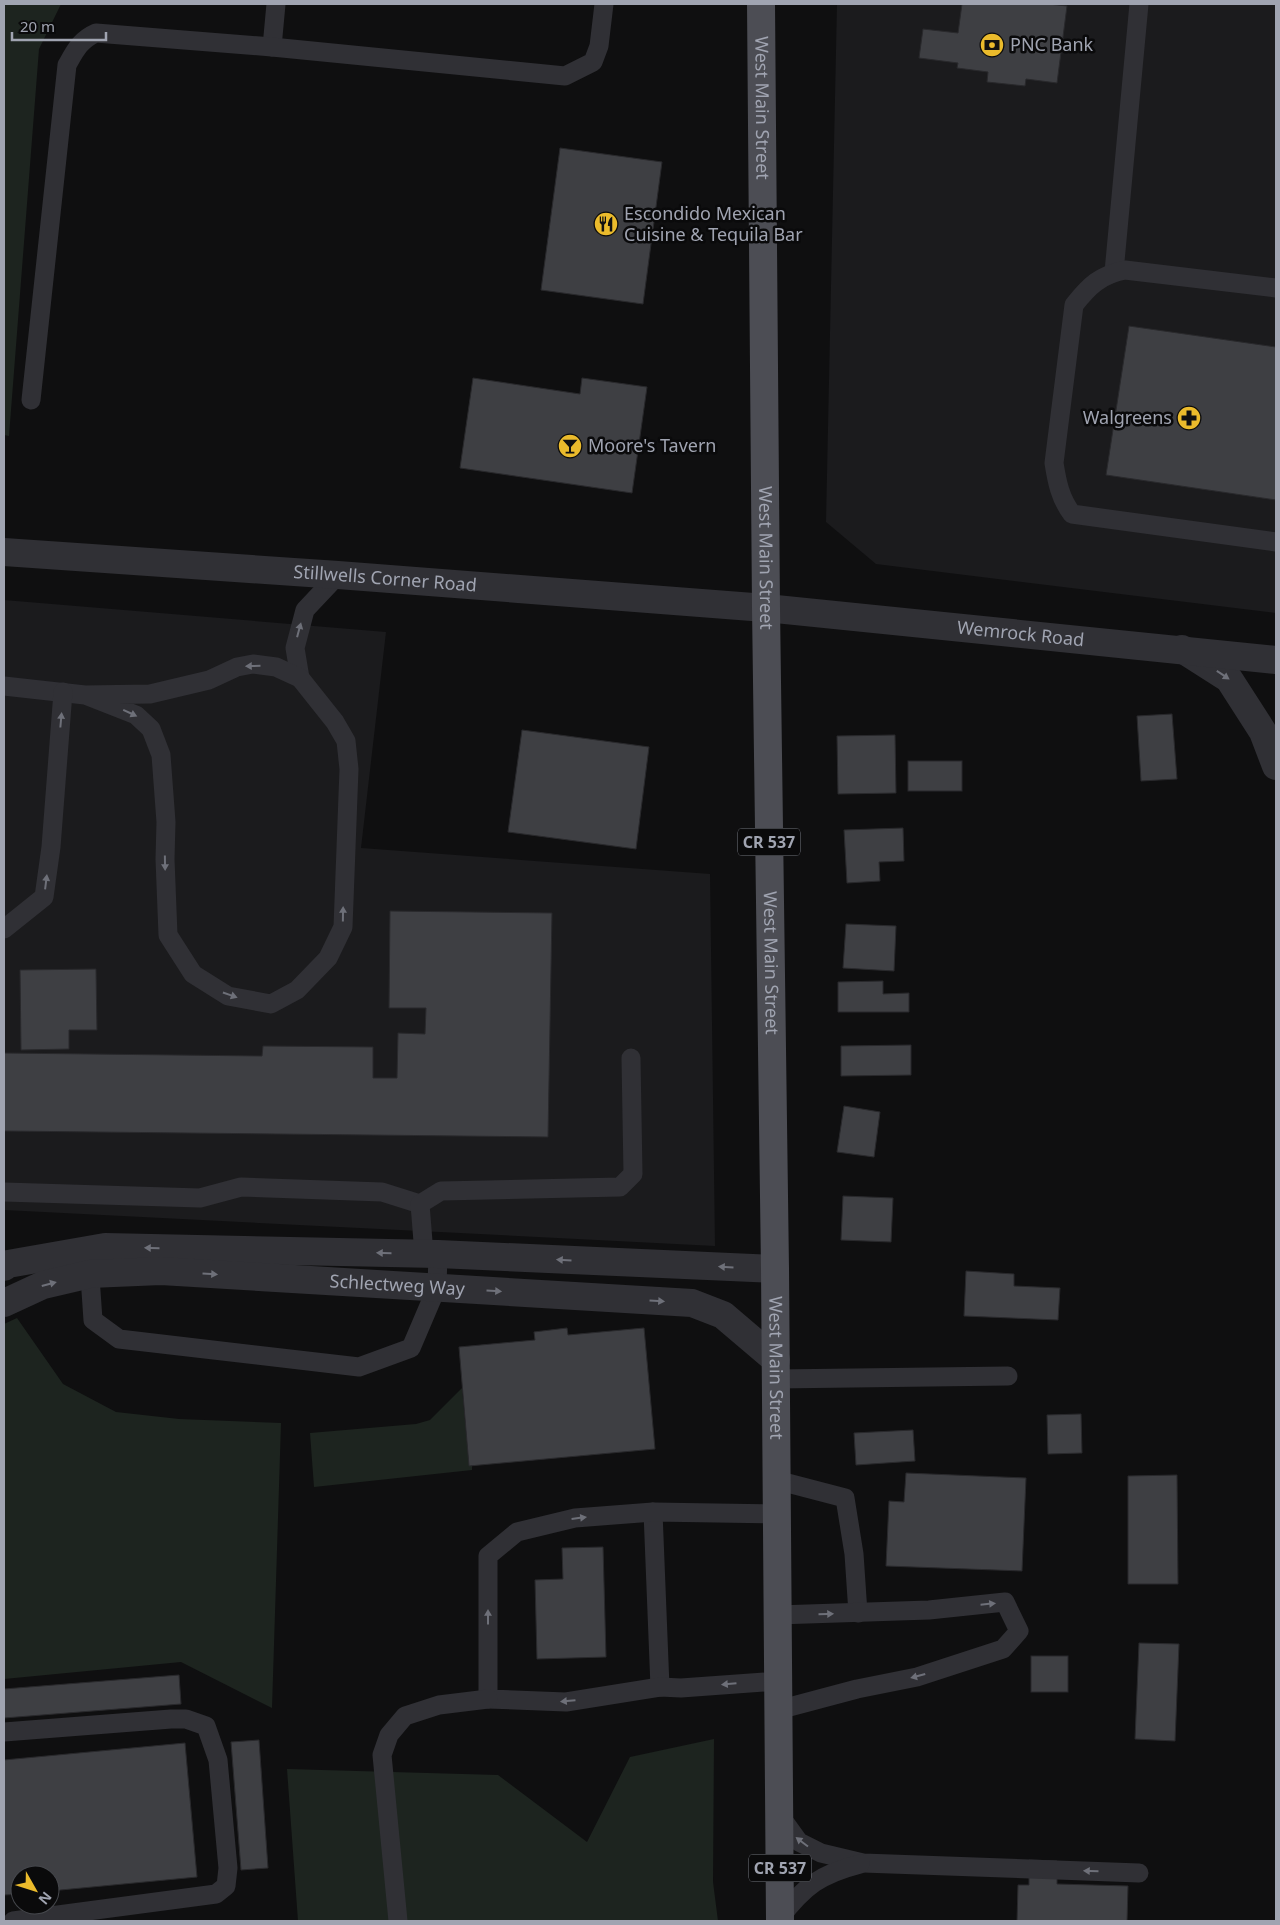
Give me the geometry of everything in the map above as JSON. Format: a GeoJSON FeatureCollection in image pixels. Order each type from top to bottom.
{"type":"FeatureCollection","features":[{"type":"Feature","properties":{"kind":"main road","name":"West Main Street"},"geometry":{"type":"LineString","coordinates":[[761,4],[780,1920]]}},
{"type":"Feature","properties":{"kind":"street","name":"Stillwells Corner Road"},"geometry":{"type":"LineString","coordinates":[[4,552],[338,575],[766,608]]}},
{"type":"Feature","properties":{"kind":"street","name":"Wemrock Road"},"geometry":{"type":"LineString","coordinates":[[766,608],[1276,660]]}},
{"type":"Feature","properties":{"kind":"street"},"geometry":{"type":"LineString","coordinates":[[1182,649],[1229,679],[1263,732],[1276,766]]}},
{"type":"Feature","properties":{"kind":"street","name":"Schlectweg Way"},"geometry":{"type":"LineString","coordinates":[[4,1303],[89,1262],[105,1247],[431,1254],[775,1269]]}},
{"type":"Feature","properties":{"kind":"street","name":"Schlectweg Way"},"geometry":{"type":"LineString","coordinates":[[4,1267],[8,1264],[89,1262],[161,1271],[692,1303],[723,1315],[776,1369]]}},
{"type":"Feature","properties":{"kind":"lane"},"geometry":{"type":"LineString","coordinates":[[272,47],[276,4]]}},
{"type":"Feature","properties":{"kind":"lane"},"geometry":{"type":"LineString","coordinates":[[31,400],[67,65],[78,45],[86,38],[96,33],[272,47],[565,76],[593,62],[599,46],[604,4]]}},
{"type":"Feature","properties":{"kind":"lane"},"geometry":{"type":"LineString","coordinates":[[1114,272],[1140,4]]}},
{"type":"Feature","properties":{"kind":"lane"},"geometry":{"type":"LineString","coordinates":[[1276,288],[1125,270],[1114,272],[1090,285],[1074,306],[1054,463],[1057,485],[1063,502],[1072,514],[1276,542]]}},
{"type":"Feature","properties":{"kind":"lane"},"geometry":{"type":"LineString","coordinates":[[300,678],[295,648],[305,610],[338,575]]}},
{"type":"Feature","properties":{"kind":"lane"},"geometry":{"type":"LineString","coordinates":[[4,686],[85,695],[150,694],[209,680],[237,667],[253,664],[276,667],[300,678],[335,722],[346,741],[349,769],[343,926],[328,958],[297,990],[271,1004],[228,996],[193,974],[168,935],[165,859],[166,822],[161,755],[151,730],[136,715],[85,695]]}},
{"type":"Feature","properties":{"kind":"lane"},"geometry":{"type":"LineString","coordinates":[[4,928],[44,897],[51,847],[63,692]]}},
{"type":"Feature","properties":{"kind":"lane"},"geometry":{"type":"LineString","coordinates":[[4,1192],[200,1198],[241,1187],[382,1192],[420,1204],[441,1191],[620,1187],[633,1174],[631,1058]]}},
{"type":"Feature","properties":{"kind":"lane"},"geometry":{"type":"LineString","coordinates":[[89,1262],[93,1320],[119,1339],[359,1367],[411,1348],[437,1287],[420,1204]]}},
{"type":"Feature","properties":{"kind":"lane"},"geometry":{"type":"LineString","coordinates":[[776,1369],[1008,1376]]}},
{"type":"Feature","properties":{"kind":"lane"},"geometry":{"type":"LineString","coordinates":[[776,1480],[845,1498],[854,1554],[858,1613]]}},
{"type":"Feature","properties":{"kind":"lane"},"geometry":{"type":"LineString","coordinates":[[653,1512],[660,1687]]}},
{"type":"Feature","properties":{"kind":"lane"},"geometry":{"type":"LineString","coordinates":[[488,1699],[488,1556],[517,1532],[575,1518],[653,1512],[777,1514]]}},
{"type":"Feature","properties":{"kind":"lane"},"geometry":{"type":"LineString","coordinates":[[777,1615],[929,1610],[1005,1602],[1019,1631],[1003,1649],[917,1677],[857,1689],[778,1710]]}},
{"type":"Feature","properties":{"kind":"lane"},"geometry":{"type":"LineString","coordinates":[[398,1921],[382,1755],[389,1735],[405,1716],[439,1705],[488,1699],[566,1702],[660,1687],[681,1688],[778,1681]]}},
{"type":"Feature","properties":{"kind":"lane"},"geometry":{"type":"LineString","coordinates":[[4,1732],[186,1719],[206,1726],[218,1760],[228,1868],[226,1886],[216,1894],[13,1921]]}},
{"type":"Feature","properties":{"kind":"lane"},"geometry":{"type":"LineString","coordinates":[[780,1817],[799,1842],[821,1853],[863,1863],[1139,1873]]}},
{"type":"Feature","properties":{"kind":"lane"},"geometry":{"type":"LineString","coordinates":[[780,1920],[795,1898],[817,1880],[836,1870],[863,1863]]}},
{"type":"Feature","properties":{"kind":"shaded area"},"geometry":{"type":"Polygon","coordinates":[[[4,4],[61,4],[39,49],[9,436],[4,435],[4,4]]]}},
{"type":"Feature","properties":{"kind":"shaded area"},"geometry":{"type":"Polygon","coordinates":[[[837,4],[1276,4],[1276,613],[876,564],[826,522],[837,4]]]}},
{"type":"Feature","properties":{"kind":"shaded area"},"geometry":{"type":"Polygon","coordinates":[[[4,600],[386,632],[361,848],[710,874],[715,1246],[4,1210],[4,600]]]}},
{"type":"Feature","properties":{"kind":"shaded area"},"geometry":{"type":"Polygon","coordinates":[[[17,1318],[63,1384],[116,1412],[179,1419],[281,1423],[272,1708],[181,1662],[4,1679],[4,1324],[17,1318]]]}},
{"type":"Feature","properties":{"kind":"shaded area"},"geometry":{"type":"Polygon","coordinates":[[[462,1388],[469,1466],[472,1466],[472,1470],[314,1487],[310,1433],[416,1424],[430,1420],[462,1388]]]}},
{"type":"Feature","properties":{"kind":"shaded area"},"geometry":{"type":"Polygon","coordinates":[[[714,1739],[713,1882],[718,1921],[298,1921],[287,1769],[498,1775],[587,1842],[630,1757],[714,1739]]]}},
{"type":"Feature","properties":{"kind":"building","name":"PNC Bank"},"geometry":{"type":"Polygon","coordinates":[[[962,4],[1048,4],[1067,6],[1057,83],[1026,79],[1025,86],[987,82],[988,72],[957,68],[958,63],[919,58],[923,29],[958,33],[962,4]]]}},
{"type":"Feature","properties":{"kind":"building"},"geometry":{"type":"Polygon","coordinates":[[[560,148],[662,162],[643,304],[541,290],[560,148]]]}},
{"type":"Feature","properties":{"kind":"building"},"geometry":{"type":"Polygon","coordinates":[[[1129,326],[1276,347],[1276,500],[1106,475],[1129,326]]]}},
{"type":"Feature","properties":{"kind":"building"},"geometry":{"type":"Polygon","coordinates":[[[473,378],[580,394],[582,378],[647,387],[632,493],[460,468],[473,378]]]}},
{"type":"Feature","properties":{"kind":"building"},"geometry":{"type":"Polygon","coordinates":[[[1172,714],[1177,779],[1141,781],[1137,716],[1172,714]]]}},
{"type":"Feature","properties":{"kind":"building"},"geometry":{"type":"Polygon","coordinates":[[[522,730],[649,747],[636,849],[508,832],[522,730]]]}},
{"type":"Feature","properties":{"kind":"building"},"geometry":{"type":"Polygon","coordinates":[[[895,735],[896,793],[838,794],[837,736],[895,735]]]}},
{"type":"Feature","properties":{"kind":"building"},"geometry":{"type":"Polygon","coordinates":[[[908,761],[962,761],[962,791],[908,791],[908,761]]]}},
{"type":"Feature","properties":{"kind":"building"},"geometry":{"type":"Polygon","coordinates":[[[903,828],[904,861],[879,862],[880,881],[847,883],[844,830],[903,828]]]}},
{"type":"Feature","properties":{"kind":"building"},"geometry":{"type":"Polygon","coordinates":[[[390,911],[552,913],[548,1137],[4,1131],[4,1053],[262,1056],[263,1046],[373,1047],[373,1078],[397,1078],[398,1033],[425,1034],[426,1008],[389,1008],[390,911]]]}},
{"type":"Feature","properties":{"kind":"building"},"geometry":{"type":"Polygon","coordinates":[[[846,924],[896,926],[894,971],[843,968],[846,924]]]}},
{"type":"Feature","properties":{"kind":"building"},"geometry":{"type":"Polygon","coordinates":[[[96,969],[97,1030],[69,1030],[69,1049],[21,1050],[20,970],[96,969]]]}},
{"type":"Feature","properties":{"kind":"building"},"geometry":{"type":"Polygon","coordinates":[[[883,981],[883,994],[909,993],[909,1012],[838,1012],[838,982],[883,981]]]}},
{"type":"Feature","properties":{"kind":"building"},"geometry":{"type":"Polygon","coordinates":[[[911,1045],[911,1075],[841,1076],[841,1046],[911,1045]]]}},
{"type":"Feature","properties":{"kind":"building"},"geometry":{"type":"Polygon","coordinates":[[[844,1106],[880,1112],[874,1157],[837,1152],[844,1106]]]}},
{"type":"Feature","properties":{"kind":"building"},"geometry":{"type":"Polygon","coordinates":[[[843,1196],[893,1198],[891,1242],[841,1240],[843,1196]]]}},
{"type":"Feature","properties":{"kind":"building"},"geometry":{"type":"Polygon","coordinates":[[[966,1271],[1014,1274],[1014,1286],[1060,1288],[1058,1320],[964,1316],[966,1271]]]}},
{"type":"Feature","properties":{"kind":"building"},"geometry":{"type":"Polygon","coordinates":[[[567,1328],[568,1335],[644,1328],[655,1449],[469,1466],[459,1347],[535,1340],[534,1332],[567,1328]]]}},
{"type":"Feature","properties":{"kind":"building"},"geometry":{"type":"Polygon","coordinates":[[[1081,1414],[1082,1453],[1048,1454],[1047,1415],[1081,1414]]]}},
{"type":"Feature","properties":{"kind":"building"},"geometry":{"type":"Polygon","coordinates":[[[913,1430],[915,1461],[856,1465],[854,1433],[913,1430]]]}},
{"type":"Feature","properties":{"kind":"building"},"geometry":{"type":"Polygon","coordinates":[[[906,1473],[1026,1478],[1022,1571],[886,1566],[889,1501],[904,1502],[906,1473]]]}},
{"type":"Feature","properties":{"kind":"building"},"geometry":{"type":"Polygon","coordinates":[[[1177,1475],[1178,1584],[1128,1584],[1128,1476],[1177,1475]]]}},
{"type":"Feature","properties":{"kind":"building"},"geometry":{"type":"Polygon","coordinates":[[[603,1547],[606,1657],[537,1659],[535,1580],[563,1579],[562,1548],[603,1547]]]}},
{"type":"Feature","properties":{"kind":"building"},"geometry":{"type":"Polygon","coordinates":[[[1139,1643],[1179,1644],[1175,1741],[1135,1739],[1139,1643]]]}},
{"type":"Feature","properties":{"kind":"building"},"geometry":{"type":"Polygon","coordinates":[[[1031,1656],[1068,1656],[1068,1692],[1031,1692],[1031,1656]]]}},
{"type":"Feature","properties":{"kind":"building"},"geometry":{"type":"Polygon","coordinates":[[[179,1675],[181,1704],[4,1718],[4,1689],[179,1675]]]}},
{"type":"Feature","properties":{"kind":"building"},"geometry":{"type":"Polygon","coordinates":[[[259,1740],[268,1868],[241,1870],[231,1742],[259,1740]]]}},
{"type":"Feature","properties":{"kind":"building"},"geometry":{"type":"Polygon","coordinates":[[[185,1743],[197,1877],[60,1890],[60,1865],[10,1865],[10,1895],[4,1895],[4,1760],[185,1743]]]}},
{"type":"Feature","properties":{"kind":"building"},"geometry":{"type":"Polygon","coordinates":[[[1029,1860],[1057,1861],[1057,1884],[1128,1886],[1127,1921],[1017,1921],[1018,1885],[1029,1885],[1029,1860]]]}},
{"type":"Feature","properties":{"kind":"place","name":"PNC Bank"},"geometry":{"type":"Point","coordinates":[992,45]}},
{"type":"Feature","properties":{"kind":"place","name":"Escondido Mexican Cuisine & Tequila Bar"},"geometry":{"type":"Point","coordinates":[606,224]}},
{"type":"Feature","properties":{"kind":"place","name":"Walgreens"},"geometry":{"type":"Point","coordinates":[1189,418]}},
{"type":"Feature","properties":{"kind":"place","name":"Moore's Tavern"},"geometry":{"type":"Point","coordinates":[570,446]}}]}
